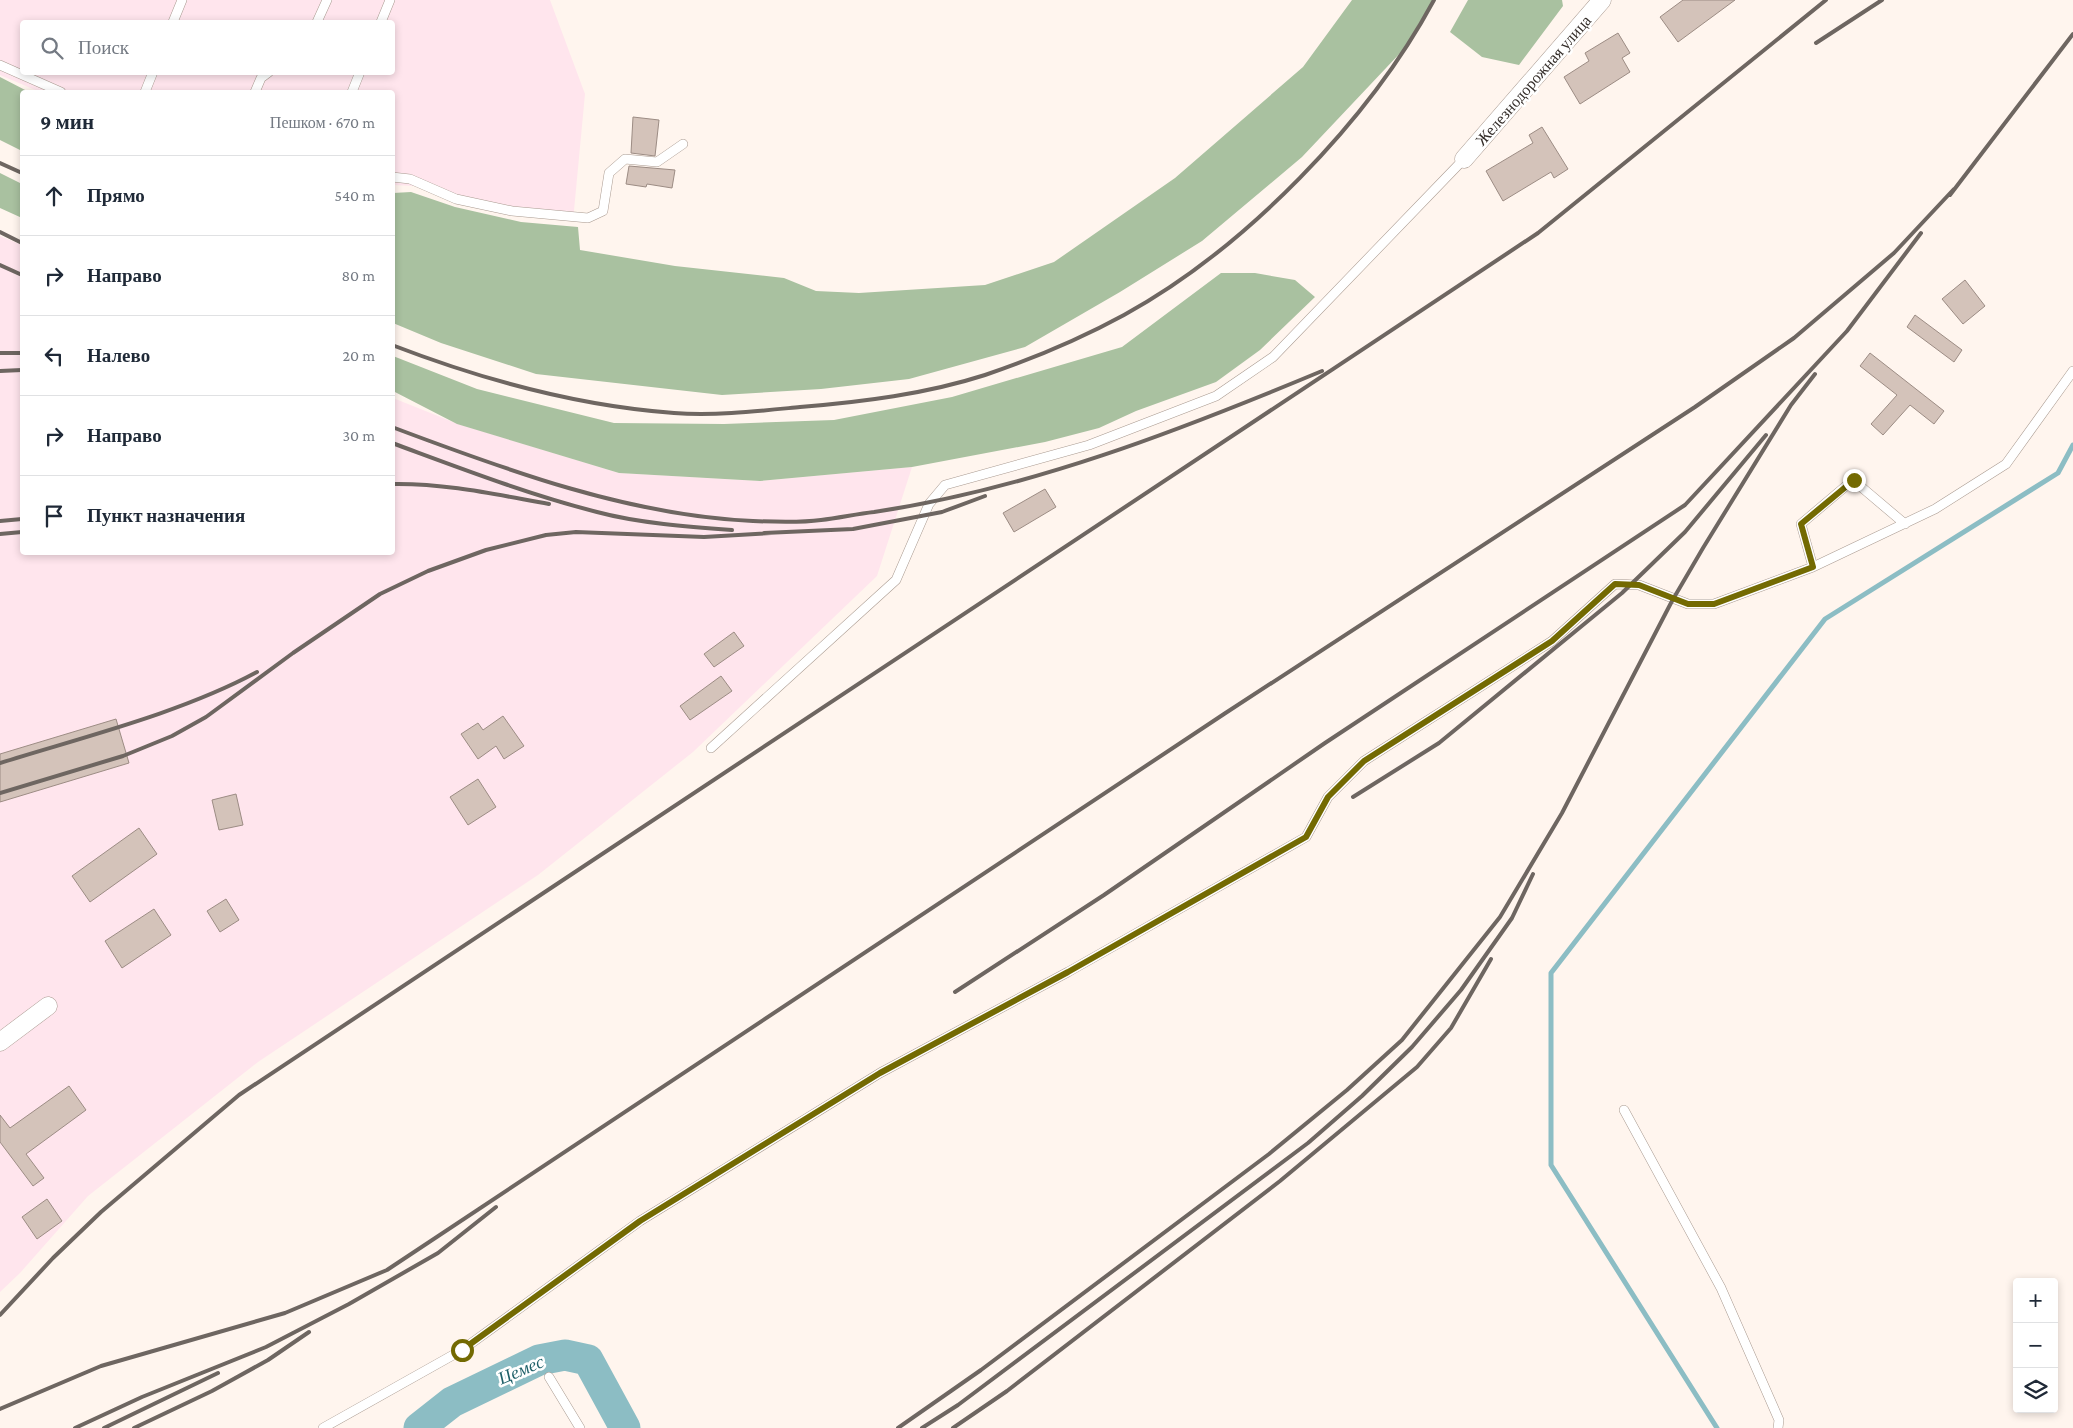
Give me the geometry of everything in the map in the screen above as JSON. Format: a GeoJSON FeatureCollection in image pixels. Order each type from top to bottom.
{"type":"FeatureCollection","features":[{"type":"Feature","properties":{"kind":"street","name":"Железнодорожная улица"},"geometry":{"type":"LineString","coordinates":[[1464,159],[1602,0]]}},
{"type":"Feature","properties":{"kind":"street"},"geometry":{"type":"LineString","coordinates":[[0,1042],[48,1006]]}},
{"type":"Feature","properties":{"kind":"lane"},"geometry":{"type":"LineString","coordinates":[[174,20],[182,0]]}},
{"type":"Feature","properties":{"kind":"lane"},"geometry":{"type":"LineString","coordinates":[[318,20],[327,0]]}},
{"type":"Feature","properties":{"kind":"lane"},"geometry":{"type":"LineString","coordinates":[[382,20],[390,0]]}},
{"type":"Feature","properties":{"kind":"lane"},"geometry":{"type":"LineString","coordinates":[[0,65],[20,74]]}},
{"type":"Feature","properties":{"kind":"lane"},"geometry":{"type":"LineString","coordinates":[[23,75],[56,90]]}},
{"type":"Feature","properties":{"kind":"lane"},"geometry":{"type":"LineString","coordinates":[[146,90],[152,75]]}},
{"type":"Feature","properties":{"kind":"lane"},"geometry":{"type":"LineString","coordinates":[[256,90],[261,78],[265,75]]}},
{"type":"Feature","properties":{"kind":"lane"},"geometry":{"type":"LineString","coordinates":[[353,90],[359,75]]}},
{"type":"Feature","properties":{"kind":"lane"},"geometry":{"type":"LineString","coordinates":[[395,177],[410,179],[456,199],[512,211],[588,218],[603,211],[609,173],[625,159],[656,162],[683,144]]}},
{"type":"Feature","properties":{"kind":"lane"},"geometry":{"type":"LineString","coordinates":[[711,748],[896,580],[928,504],[945,485],[1089,445],[1216,396],[1273,357],[1464,159]]}},
{"type":"Feature","properties":{"kind":"lane"},"geometry":{"type":"LineString","coordinates":[[323,1428],[462,1350],[640,1221],[880,1073],[1068,972],[1306,837],[1328,797],[1364,761],[1552,641],[1615,584],[1639,585],[1688,604],[1714,604],[1813,567],[1935,510],[2006,464],[2073,371]]}},
{"type":"Feature","properties":{"kind":"lane"},"geometry":{"type":"LineString","coordinates":[[1813,567],[1801,524],[1854,480],[1904,524]]}},
{"type":"Feature","properties":{"kind":"lane"},"geometry":{"type":"LineString","coordinates":[[1624,1110],[1721,1288],[1779,1420],[1778,1428]]}},
{"type":"Feature","properties":{"kind":"lane"},"geometry":{"type":"LineString","coordinates":[[550,1377],[580,1428]]}},
{"type":"Feature","properties":{"kind":"shaded area"},"geometry":{"type":"Polygon","coordinates":[[[0,0],[550,0],[585,94],[573,221],[496,211],[414,186],[395,185],[395,90],[35,90],[0,75],[0,0]]]}},
{"type":"Feature","properties":{"kind":"shaded area"},"geometry":{"type":"Polygon","coordinates":[[[0,236],[20,244],[20,555],[395,555],[395,399],[458,424],[619,473],[760,481],[912,467],[877,576],[693,752],[538,875],[258,1062],[88,1196],[20,1273],[0,1292],[0,236]]]}},
{"type":"Feature","properties":{"kind":"green space"},"geometry":{"type":"Polygon","coordinates":[[[1352,0],[1433,0],[1403,50],[1302,157],[1202,241],[1120,292],[1025,347],[909,379],[821,389],[722,395],[536,374],[441,343],[395,324],[395,193],[411,192],[455,207],[521,222],[578,227],[580,250],[675,266],[784,278],[816,291],[859,293],[985,285],[1054,262],[1175,178],[1303,67],[1352,0]]]}},
{"type":"Feature","properties":{"kind":"green space"},"geometry":{"type":"Polygon","coordinates":[[[1468,0],[1562,0],[1563,6],[1519,65],[1482,57],[1450,32],[1468,0]]]}},
{"type":"Feature","properties":{"kind":"green space"},"geometry":{"type":"Polygon","coordinates":[[[0,77],[25,90],[20,90],[20,150],[0,140],[0,77]]]}},
{"type":"Feature","properties":{"kind":"green space"},"geometry":{"type":"Polygon","coordinates":[[[0,173],[20,183],[20,217],[0,208],[0,173]]]}},
{"type":"Feature","properties":{"kind":"green space"},"geometry":{"type":"Polygon","coordinates":[[[1221,273],[1255,273],[1295,280],[1315,297],[1260,350],[1216,382],[1136,411],[1099,428],[1045,442],[912,467],[760,481],[619,473],[457,424],[395,392],[395,357],[477,389],[614,423],[724,424],[834,420],[952,397],[1122,347],[1221,273]]]}},
{"type":"Feature","properties":{"kind":"building"},"geometry":{"type":"Polygon","coordinates":[[[1683,0],[1735,0],[1678,42],[1660,17],[1683,0]]]}},
{"type":"Feature","properties":{"kind":"building"},"geometry":{"type":"Polygon","coordinates":[[[1618,33],[1630,53],[1622,58],[1630,72],[1580,104],[1564,77],[1589,61],[1585,53],[1618,33]]]}},
{"type":"Feature","properties":{"kind":"building"},"geometry":{"type":"Polygon","coordinates":[[[633,117],[659,120],[655,156],[631,153],[633,117]]]}},
{"type":"Feature","properties":{"kind":"building"},"geometry":{"type":"Polygon","coordinates":[[[1542,127],[1568,169],[1554,178],[1551,172],[1503,201],[1486,171],[1533,143],[1529,135],[1542,127]]]}},
{"type":"Feature","properties":{"kind":"building"},"geometry":{"type":"Polygon","coordinates":[[[629,166],[675,170],[672,188],[647,184],[646,187],[626,184],[629,166]]]}},
{"type":"Feature","properties":{"kind":"building"},"geometry":{"type":"Polygon","coordinates":[[[1965,280],[1985,306],[1963,324],[1942,299],[1965,280]]]}},
{"type":"Feature","properties":{"kind":"building"},"geometry":{"type":"Polygon","coordinates":[[[1915,315],[1962,350],[1954,362],[1907,327],[1915,315]]]}},
{"type":"Feature","properties":{"kind":"building"},"geometry":{"type":"Polygon","coordinates":[[[1870,353],[1944,411],[1934,424],[1910,405],[1883,435],[1871,424],[1897,395],[1860,366],[1870,353]]]}},
{"type":"Feature","properties":{"kind":"building"},"geometry":{"type":"Polygon","coordinates":[[[1045,489],[1056,507],[1014,532],[1003,513],[1045,489]]]}},
{"type":"Feature","properties":{"kind":"building"},"geometry":{"type":"Polygon","coordinates":[[[734,632],[744,646],[714,667],[704,654],[734,632]]]}},
{"type":"Feature","properties":{"kind":"building"},"geometry":{"type":"Polygon","coordinates":[[[721,676],[732,691],[690,720],[680,706],[721,676]]]}},
{"type":"Feature","properties":{"kind":"building"},"geometry":{"type":"Polygon","coordinates":[[[503,716],[524,746],[504,759],[496,746],[478,759],[461,734],[478,723],[483,730],[503,716]]]}},
{"type":"Feature","properties":{"kind":"building"},"geometry":{"type":"Polygon","coordinates":[[[116,719],[129,763],[0,802],[0,754],[116,719]]]}},
{"type":"Feature","properties":{"kind":"building"},"geometry":{"type":"Polygon","coordinates":[[[478,779],[496,807],[468,825],[450,797],[478,779]]]}},
{"type":"Feature","properties":{"kind":"building"},"geometry":{"type":"Polygon","coordinates":[[[236,794],[243,825],[219,830],[212,800],[236,794]]]}},
{"type":"Feature","properties":{"kind":"building"},"geometry":{"type":"Polygon","coordinates":[[[139,828],[157,854],[90,902],[72,876],[139,828]]]}},
{"type":"Feature","properties":{"kind":"building"},"geometry":{"type":"Polygon","coordinates":[[[226,899],[239,920],[220,932],[207,911],[226,899]]]}},
{"type":"Feature","properties":{"kind":"building"},"geometry":{"type":"Polygon","coordinates":[[[154,909],[171,935],[122,968],[105,941],[154,909]]]}},
{"type":"Feature","properties":{"kind":"building"},"geometry":{"type":"Polygon","coordinates":[[[69,1086],[86,1110],[26,1154],[44,1178],[33,1186],[0,1142],[0,1115],[10,1128],[69,1086]]]}},
{"type":"Feature","properties":{"kind":"building"},"geometry":{"type":"Polygon","coordinates":[[[47,1199],[62,1221],[37,1239],[22,1217],[47,1199]]]}},
{"type":"Feature","properties":{"kind":"waterway"},"geometry":{"type":"LineString","coordinates":[[1717,1428],[1551,1165],[1551,973],[1825,619],[2058,473],[2073,445]]}},
{"type":"Feature","properties":{"kind":"waterway","name":"Цемес"},"geometry":{"type":"LineString","coordinates":[[419,1428],[452,1402],[539,1360],[565,1355],[588,1360],[625,1428]]}},
{"type":"Feature","properties":{"kind":"railway"},"geometry":{"type":"LineString","coordinates":[[395,346],[426,358],[531,390],[638,410],[674,413],[737,413],[847,403],[917,392],[985,375],[1056,348],[1107,324],[1169,287],[1214,255],[1258,218],[1300,178],[1339,135],[1375,91],[1407,46],[1434,0]]}},
{"type":"Feature","properties":{"kind":"railway"},"geometry":{"type":"LineString","coordinates":[[0,1315],[53,1258],[101,1212],[239,1095],[1538,233],[1826,0]]}},
{"type":"Feature","properties":{"kind":"railway"},"geometry":{"type":"LineString","coordinates":[[1816,43],[1882,0]]}},
{"type":"Feature","properties":{"kind":"railway"},"geometry":{"type":"LineString","coordinates":[[1950,195],[2073,34]]}},
{"type":"Feature","properties":{"kind":"railway"},"geometry":{"type":"LineString","coordinates":[[0,163],[20,172]]}},
{"type":"Feature","properties":{"kind":"railway"},"geometry":{"type":"LineString","coordinates":[[0,1409],[101,1366],[285,1313],[387,1270],[1224,714],[1695,407],[1794,338],[1894,253],[1954,189]]}},
{"type":"Feature","properties":{"kind":"railway"},"geometry":{"type":"LineString","coordinates":[[0,232],[20,242]]}},
{"type":"Feature","properties":{"kind":"railway"},"geometry":{"type":"LineString","coordinates":[[955,992],[1104,895],[1325,743],[1685,505],[1847,331],[1921,233]]}},
{"type":"Feature","properties":{"kind":"railway"},"geometry":{"type":"LineString","coordinates":[[0,265],[20,274]]}},
{"type":"Feature","properties":{"kind":"railway"},"geometry":{"type":"LineString","coordinates":[[0,353],[20,353]]}},
{"type":"Feature","properties":{"kind":"railway"},"geometry":{"type":"LineString","coordinates":[[0,371],[20,370]]}},
{"type":"Feature","properties":{"kind":"railway"},"geometry":{"type":"LineString","coordinates":[[395,428],[524,474],[615,500],[707,517],[804,522],[932,502],[1046,473],[1158,436],[1322,371]]}},
{"type":"Feature","properties":{"kind":"railway"},"geometry":{"type":"LineString","coordinates":[[898,1428],[981,1370],[1269,1154],[1347,1090],[1402,1040],[1500,917],[1562,813],[1672,601],[1791,405],[1815,374]]}},
{"type":"Feature","properties":{"kind":"railway"},"geometry":{"type":"LineString","coordinates":[[1353,797],[1439,743],[1622,593],[1685,532],[1766,435]]}},
{"type":"Feature","properties":{"kind":"railway"},"geometry":{"type":"LineString","coordinates":[[395,444],[519,489],[597,512],[646,522],[732,530]]}},
{"type":"Feature","properties":{"kind":"railway"},"geometry":{"type":"LineString","coordinates":[[395,484],[432,485],[491,493],[549,504]]}},
{"type":"Feature","properties":{"kind":"railway"},"geometry":{"type":"LineString","coordinates":[[764,533],[853,529],[942,512],[985,496]]}},
{"type":"Feature","properties":{"kind":"railway"},"geometry":{"type":"LineString","coordinates":[[0,521],[20,519]]}},
{"type":"Feature","properties":{"kind":"railway"},"geometry":{"type":"LineString","coordinates":[[0,534],[20,532]]}},
{"type":"Feature","properties":{"kind":"railway"},"geometry":{"type":"LineString","coordinates":[[0,793],[123,756],[172,736],[206,717],[293,653],[380,594],[428,571],[486,550],[546,535],[576,532],[704,537],[771,533]]}},
{"type":"Feature","properties":{"kind":"railway"},"geometry":{"type":"LineString","coordinates":[[0,763],[164,712],[228,687],[257,672]]}},
{"type":"Feature","properties":{"kind":"railway"},"geometry":{"type":"LineString","coordinates":[[922,1428],[958,1405],[1308,1143],[1362,1096],[1412,1047],[1461,990],[1512,918],[1533,874]]}},
{"type":"Feature","properties":{"kind":"railway"},"geometry":{"type":"LineString","coordinates":[[953,1428],[1007,1391],[1280,1181],[1417,1067],[1451,1028],[1491,959]]}},
{"type":"Feature","properties":{"kind":"railway"},"geometry":{"type":"LineString","coordinates":[[75,1428],[142,1397],[266,1347],[349,1304],[438,1253],[496,1207]]}},
{"type":"Feature","properties":{"kind":"railway"},"geometry":{"type":"LineString","coordinates":[[134,1428],[212,1391],[268,1360],[309,1332]]}},
{"type":"Feature","properties":{"kind":"railway"},"geometry":{"type":"LineString","coordinates":[[104,1428],[218,1373]]}},
{"type":"Feature","properties":{"kind":"route"},"geometry":{"type":"LineString","coordinates":[[462,1350],[640,1221],[880,1073],[1068,972],[1306,837],[1328,797],[1364,761],[1552,641],[1615,584],[1639,585],[1688,604],[1714,604],[1813,567],[1801,524],[1854,480]]}}]}
